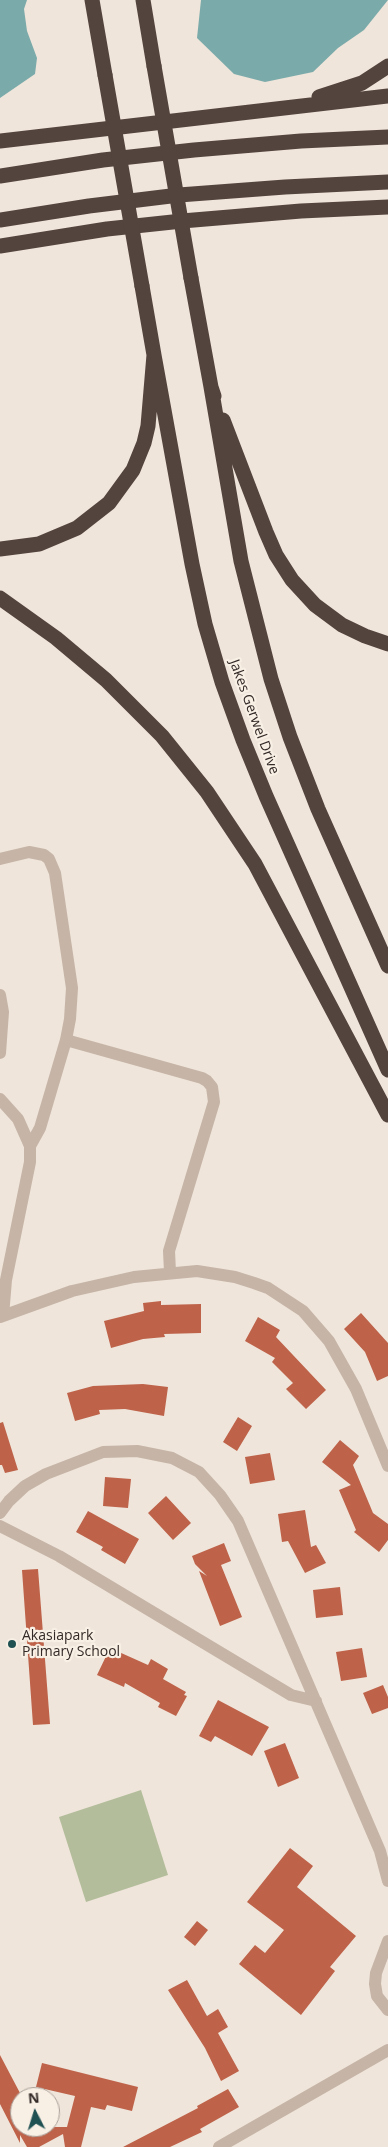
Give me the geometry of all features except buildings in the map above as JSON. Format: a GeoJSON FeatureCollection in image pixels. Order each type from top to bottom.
{"type":"FeatureCollection","features":[{"type":"Feature","properties":{"kind":"highway"},"geometry":{"type":"LineString","coordinates":[[0,549],[34,545],[61,536],[96,515],[120,490],[133,470],[146,438],[154,355],[92,0]]}},
{"type":"Feature","properties":{"kind":"highway"},"geometry":{"type":"LineString","coordinates":[[143,0],[211,387],[266,532],[287,573],[309,600],[328,616],[358,633],[388,644]]}},
{"type":"Feature","properties":{"kind":"highway"},"geometry":{"type":"LineString","coordinates":[[151,48],[152,0]]}},
{"type":"Feature","properties":{"kind":"highway"},"geometry":{"type":"LineString","coordinates":[[274,110],[345,90],[367,80],[388,66]]}},
{"type":"Feature","properties":{"kind":"highway"},"geometry":{"type":"LineString","coordinates":[[0,141],[388,96]]}},
{"type":"Feature","properties":{"kind":"highway"},"geometry":{"type":"LineString","coordinates":[[0,176],[104,160],[187,150],[301,141],[388,137]]}},
{"type":"Feature","properties":{"kind":"highway"},"geometry":{"type":"LineString","coordinates":[[0,220],[89,206],[179,195],[315,185],[388,182]]}},
{"type":"Feature","properties":{"kind":"highway"},"geometry":{"type":"LineString","coordinates":[[0,246],[100,230],[182,220],[388,207]]}},
{"type":"Feature","properties":{"kind":"highway","name":"Jakes Gerwel Drive"},"geometry":{"type":"LineString","coordinates":[[154,355],[192,564],[207,631],[225,690],[242,740],[266,796],[388,1070]]}},
{"type":"Feature","properties":{"kind":"highway","name":"Jakes Gerwel Drive"},"geometry":{"type":"LineString","coordinates":[[211,387],[241,561],[271,679],[290,737],[318,809],[388,966]]}},
{"type":"Feature","properties":{"kind":"highway"},"geometry":{"type":"LineString","coordinates":[[0,598],[51,633],[111,684],[166,741],[208,792],[255,864],[388,1115]]}},
{"type":"Feature","properties":{"kind":"street"},"geometry":{"type":"LineString","coordinates":[[0,859],[29,852],[38,853],[49,859],[53,865],[72,988],[72,1003],[66,1040],[40,1128],[30,1146]]}},
{"type":"Feature","properties":{"kind":"street"},"geometry":{"type":"LineString","coordinates":[[0,995],[3,1012],[0,1053]]}},
{"type":"Feature","properties":{"kind":"street"},"geometry":{"type":"LineString","coordinates":[[66,1040],[202,1078],[208,1081],[212,1087],[214,1102],[169,1251],[170,1272]]}},
{"type":"Feature","properties":{"kind":"street"},"geometry":{"type":"LineString","coordinates":[[0,1099],[18,1119],[30,1146],[30,1162],[6,1280],[1,1316],[72,1291],[95,1285],[170,1272],[197,1271],[236,1277],[268,1288],[303,1310],[329,1341],[341,1360],[366,1412],[388,1466]]}},
{"type":"Feature","properties":{"kind":"street"},"geometry":{"type":"LineString","coordinates":[[0,1513],[9,1501],[25,1486],[46,1474],[103,1452],[136,1451],[172,1458],[199,1472],[220,1495],[238,1521],[380,1851],[388,1881]]}},
{"type":"Feature","properties":{"kind":"street"},"geometry":{"type":"LineString","coordinates":[[0,1526],[59,1556],[291,1695],[316,1701]]}},
{"type":"Feature","properties":{"kind":"street"},"geometry":{"type":"LineString","coordinates":[[388,1941],[376,1973],[375,1984],[377,1996],[388,2010]]}},
{"type":"Feature","properties":{"kind":"street"},"geometry":{"type":"LineString","coordinates":[[220,2147],[388,2050]]}},
{"type":"Feature","properties":{"kind":"green space"},"geometry":{"type":"Polygon","coordinates":[[[141,1790],[168,1875],[86,1902],[59,1817],[141,1790]]]}},
{"type":"Feature","properties":{"kind":"water"},"geometry":{"type":"Polygon","coordinates":[[[0,0],[27,0],[24,9],[27,31],[37,58],[35,74],[0,98],[0,0]]]}},
{"type":"Feature","properties":{"kind":"water"},"geometry":{"type":"Polygon","coordinates":[[[201,0],[388,0],[364,30],[338,48],[313,72],[265,82],[234,74],[197,38],[201,0]]]}},
{"type":"Feature","properties":{"kind":"place","name":"Akasiapark Primary School"},"geometry":{"type":"Point","coordinates":[12,1644]}}]}
